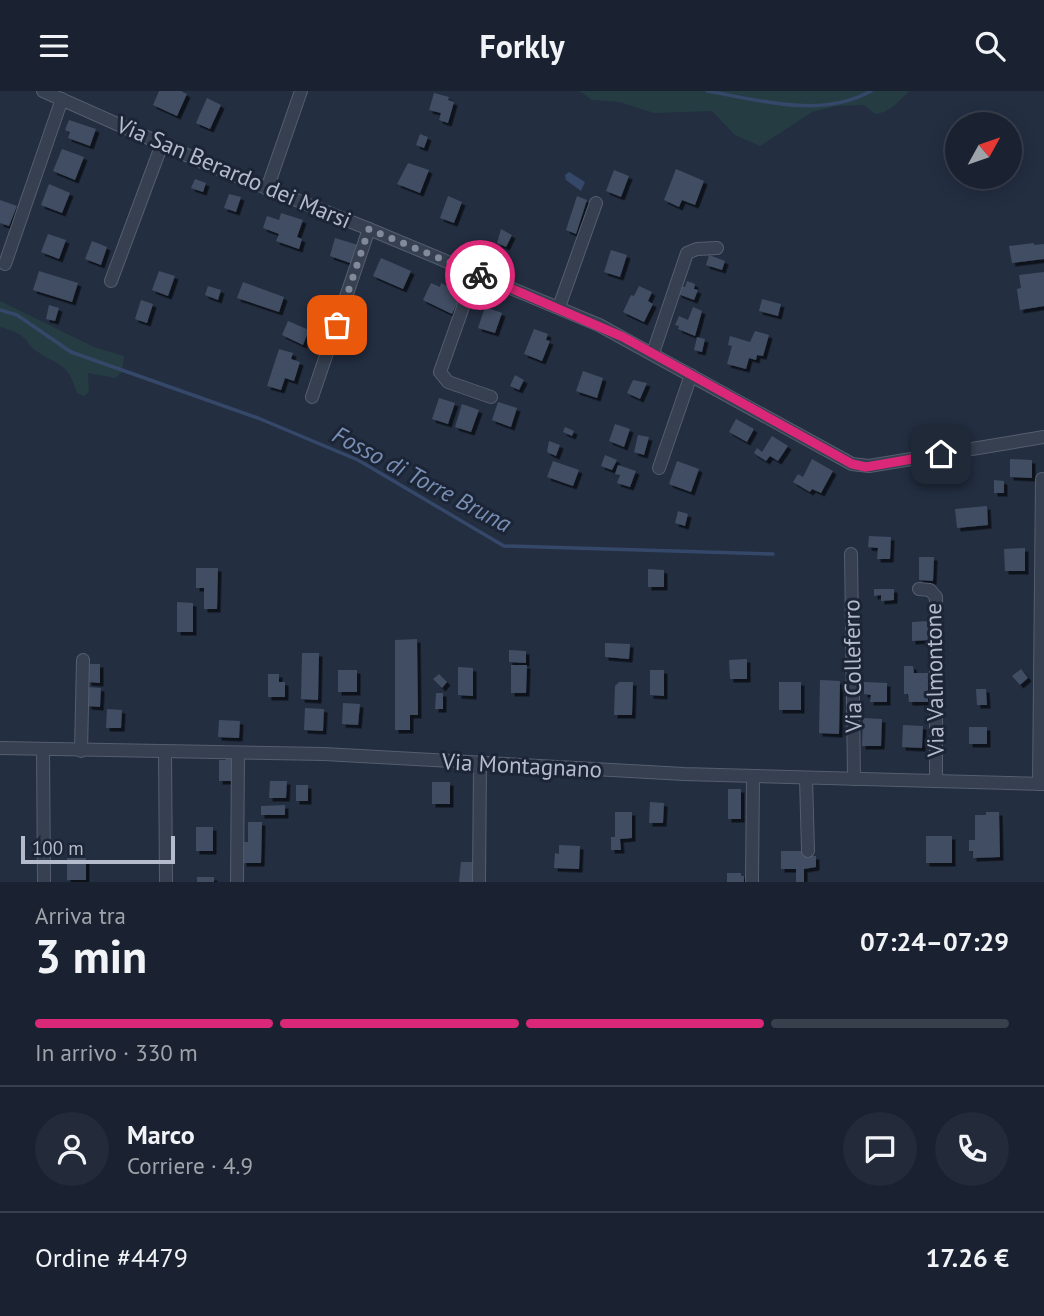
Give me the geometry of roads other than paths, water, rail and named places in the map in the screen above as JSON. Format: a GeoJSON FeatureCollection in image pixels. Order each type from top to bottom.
{"type":"FeatureCollection","features":[{"type":"Feature","properties":{"kind":"street","name":"Via San Berardo dei Marsi"},"geometry":{"type":"LineString","coordinates":[[43,91],[267,189],[612,331],[857,466],[1044,437]]}},
{"type":"Feature","properties":{"kind":"street"},"geometry":{"type":"LineString","coordinates":[[267,189],[301,91]]}},
{"type":"Feature","properties":{"kind":"street"},"geometry":{"type":"LineString","coordinates":[[5,264],[62,99]]}},
{"type":"Feature","properties":{"kind":"street"},"geometry":{"type":"LineString","coordinates":[[111,281],[162,144]]}},
{"type":"Feature","properties":{"kind":"street"},"geometry":{"type":"LineString","coordinates":[[559,307],[596,203]]}},
{"type":"Feature","properties":{"kind":"street"},"geometry":{"type":"LineString","coordinates":[[312,397],[369,229]]}},
{"type":"Feature","properties":{"kind":"street"},"geometry":{"type":"LineString","coordinates":[[653,353],[687,253],[697,249],[717,248]]}},
{"type":"Feature","properties":{"kind":"street"},"geometry":{"type":"LineString","coordinates":[[475,273],[440,372],[447,382],[491,397]]}},
{"type":"Feature","properties":{"kind":"street"},"geometry":{"type":"LineString","coordinates":[[659,468],[691,375]]}},
{"type":"Feature","properties":{"kind":"street"},"geometry":{"type":"LineString","coordinates":[[1042,479],[1042,784]]}},
{"type":"Feature","properties":{"kind":"street","name":"Via Colleferro"},"geometry":{"type":"LineString","coordinates":[[851,554],[854,779]]}},
{"type":"Feature","properties":{"kind":"street","name":"Via Valmontone"},"geometry":{"type":"LineString","coordinates":[[919,589],[932,591],[937,599],[936,781]]}},
{"type":"Feature","properties":{"kind":"street"},"geometry":{"type":"LineString","coordinates":[[81,751],[83,660]]}},
{"type":"Feature","properties":{"kind":"street","name":"Via Montagnano"},"geometry":{"type":"LineString","coordinates":[[0,748],[324,754],[753,776],[1042,784]]}},
{"type":"Feature","properties":{"kind":"street"},"geometry":{"type":"LineString","coordinates":[[43,749],[44,882]]}},
{"type":"Feature","properties":{"kind":"street"},"geometry":{"type":"LineString","coordinates":[[165,752],[166,882]]}},
{"type":"Feature","properties":{"kind":"street"},"geometry":{"type":"LineString","coordinates":[[237,882],[238,753]]}},
{"type":"Feature","properties":{"kind":"street"},"geometry":{"type":"LineString","coordinates":[[479,882],[480,763]]}},
{"type":"Feature","properties":{"kind":"street"},"geometry":{"type":"LineString","coordinates":[[752,882],[753,776]]}},
{"type":"Feature","properties":{"kind":"street"},"geometry":{"type":"LineString","coordinates":[[806,778],[808,851]]}},
{"type":"Feature","properties":{"kind":"water"},"geometry":{"type":"Polygon","coordinates":[[[569,172],[585,182],[581,191],[566,180],[565,175],[569,172]]]}},
{"type":"Feature","properties":{"kind":"waterway"},"geometry":{"type":"LineString","coordinates":[[707,91],[811,106],[832,104],[871,91]]}},
{"type":"Feature","properties":{"kind":"waterway","name":"Fosso di Torre Bruna"},"geometry":{"type":"LineString","coordinates":[[0,310],[17,315],[71,352],[258,418],[358,460],[504,546],[773,554]]}}]}
